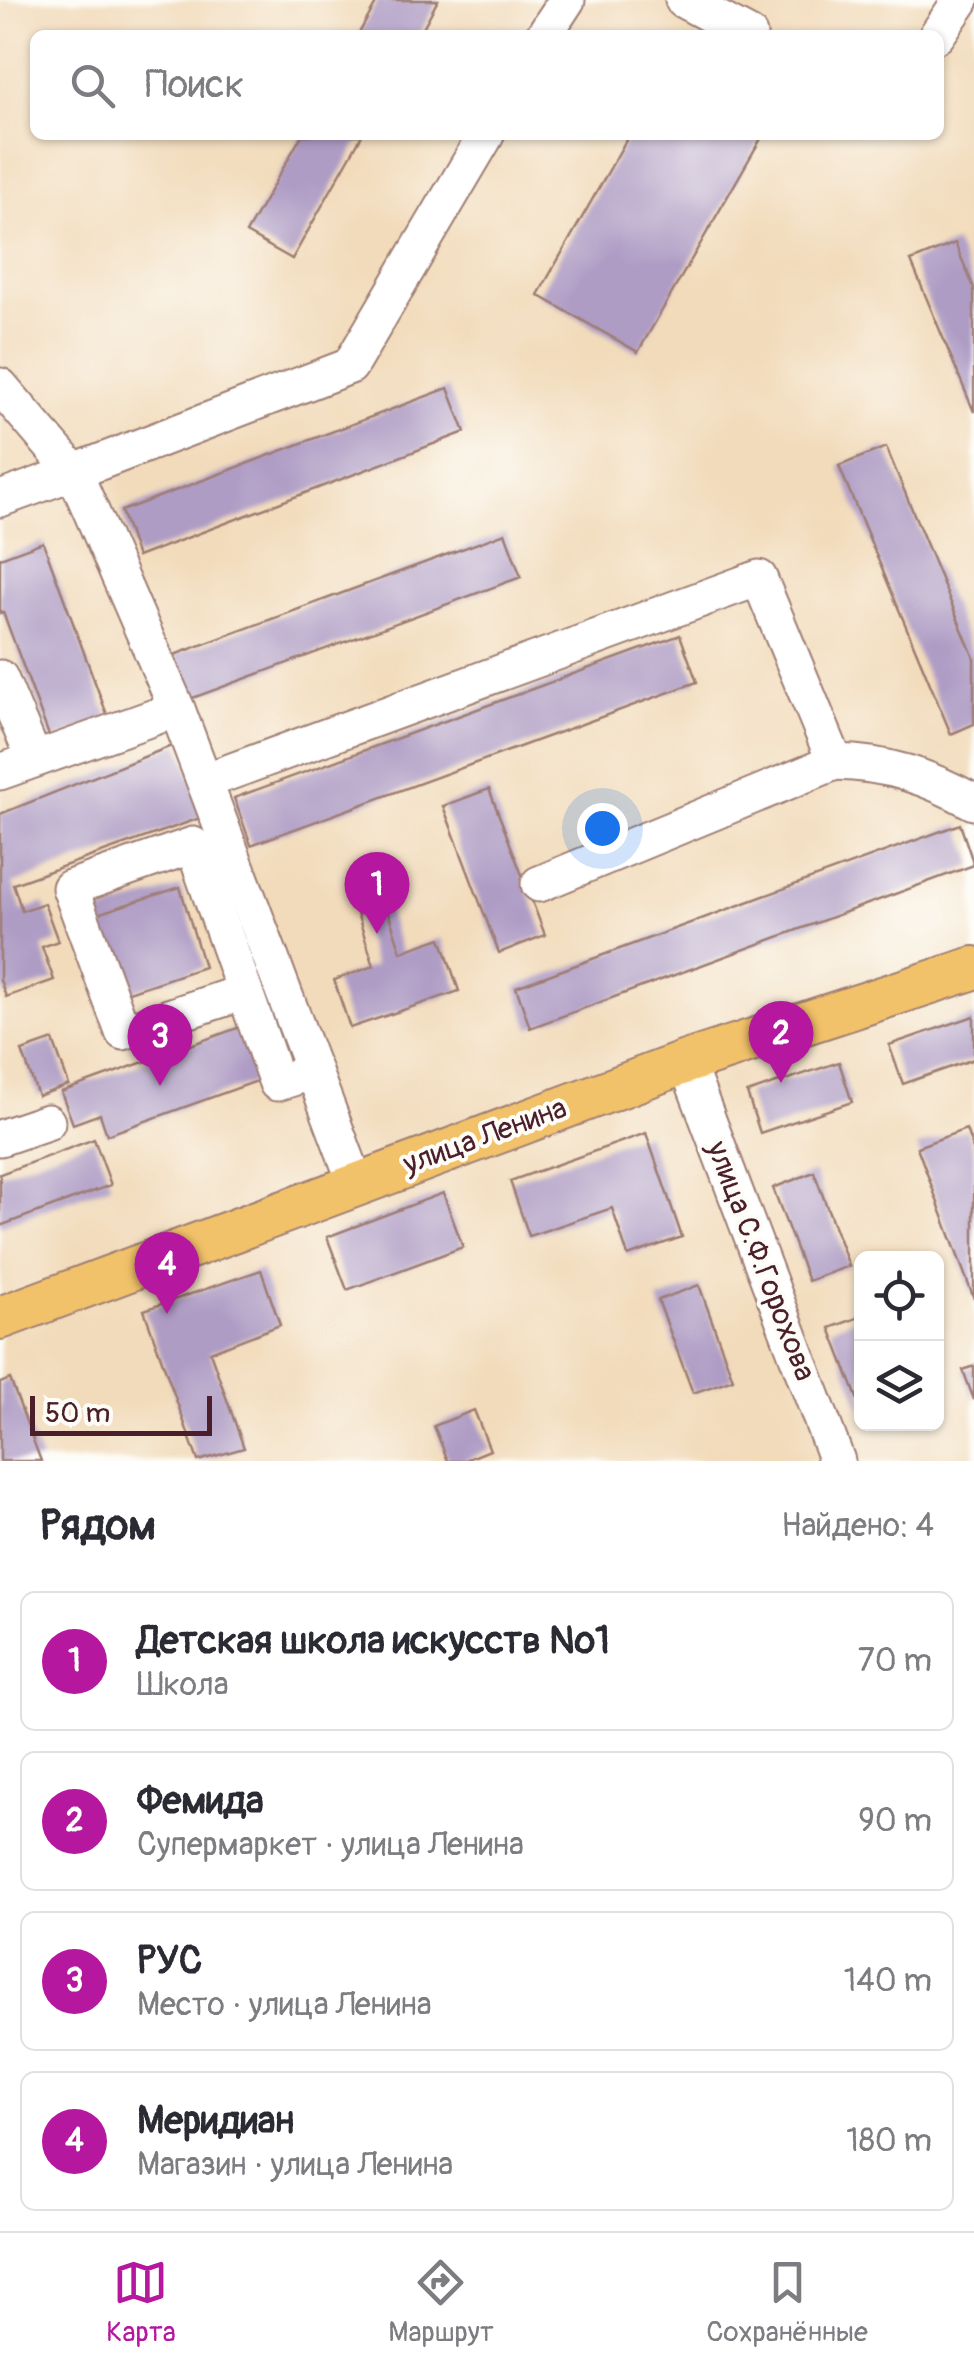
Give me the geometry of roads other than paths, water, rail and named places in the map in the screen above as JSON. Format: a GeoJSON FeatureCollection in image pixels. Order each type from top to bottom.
{"type":"FeatureCollection","features":[{"type":"Feature","properties":{"kind":"main road","name":"улица Ленина"},"geometry":{"type":"LineString","coordinates":[[0,1318],[686,1062],[974,968]]}},
{"type":"Feature","properties":{"kind":"street"},"geometry":{"type":"LineString","coordinates":[[547,30],[567,0]]}},
{"type":"Feature","properties":{"kind":"street"},"geometry":{"type":"LineString","coordinates":[[683,0],[740,30]]}},
{"type":"Feature","properties":{"kind":"street"},"geometry":{"type":"LineString","coordinates":[[941,30],[962,0]]}},
{"type":"Feature","properties":{"kind":"street"},"geometry":{"type":"LineString","coordinates":[[0,498],[350,366],[483,140]]}},
{"type":"Feature","properties":{"kind":"street"},"geometry":{"type":"LineString","coordinates":[[0,386],[74,472],[177,708],[356,1184]]}},
{"type":"Feature","properties":{"kind":"street"},"geometry":{"type":"LineString","coordinates":[[204,781],[758,578],[835,762]]}},
{"type":"Feature","properties":{"kind":"street"},"geometry":{"type":"LineString","coordinates":[[0,678],[34,759]]}},
{"type":"Feature","properties":{"kind":"street"},"geometry":{"type":"LineString","coordinates":[[0,772],[177,708]]}},
{"type":"Feature","properties":{"kind":"street"},"geometry":{"type":"LineString","coordinates":[[539,884],[835,762],[875,763],[927,777],[974,802]]}},
{"type":"Feature","properties":{"kind":"street"},"geometry":{"type":"LineString","coordinates":[[244,992],[123,1032],[70,888],[193,845],[277,1082],[314,1071]]}},
{"type":"Feature","properties":{"kind":"street","name":"улица С.Ф.Горохова"},"geometry":{"type":"LineString","coordinates":[[686,1062],[837,1461]]}},
{"type":"Feature","properties":{"kind":"street"},"geometry":{"type":"LineString","coordinates":[[0,1138],[46,1122]]}},
{"type":"Feature","properties":{"kind":"place","name":"Детская школа искусств №1"},"geometry":{"type":"Point","coordinates":[377,934]}},
{"type":"Feature","properties":{"kind":"place","name":"Фемида"},"geometry":{"type":"Point","coordinates":[781,1083]}},
{"type":"Feature","properties":{"kind":"place","name":"РУС"},"geometry":{"type":"Point","coordinates":[160,1086]}},
{"type":"Feature","properties":{"kind":"place","name":"Меридиан"},"geometry":{"type":"Point","coordinates":[167,1314]}}]}
